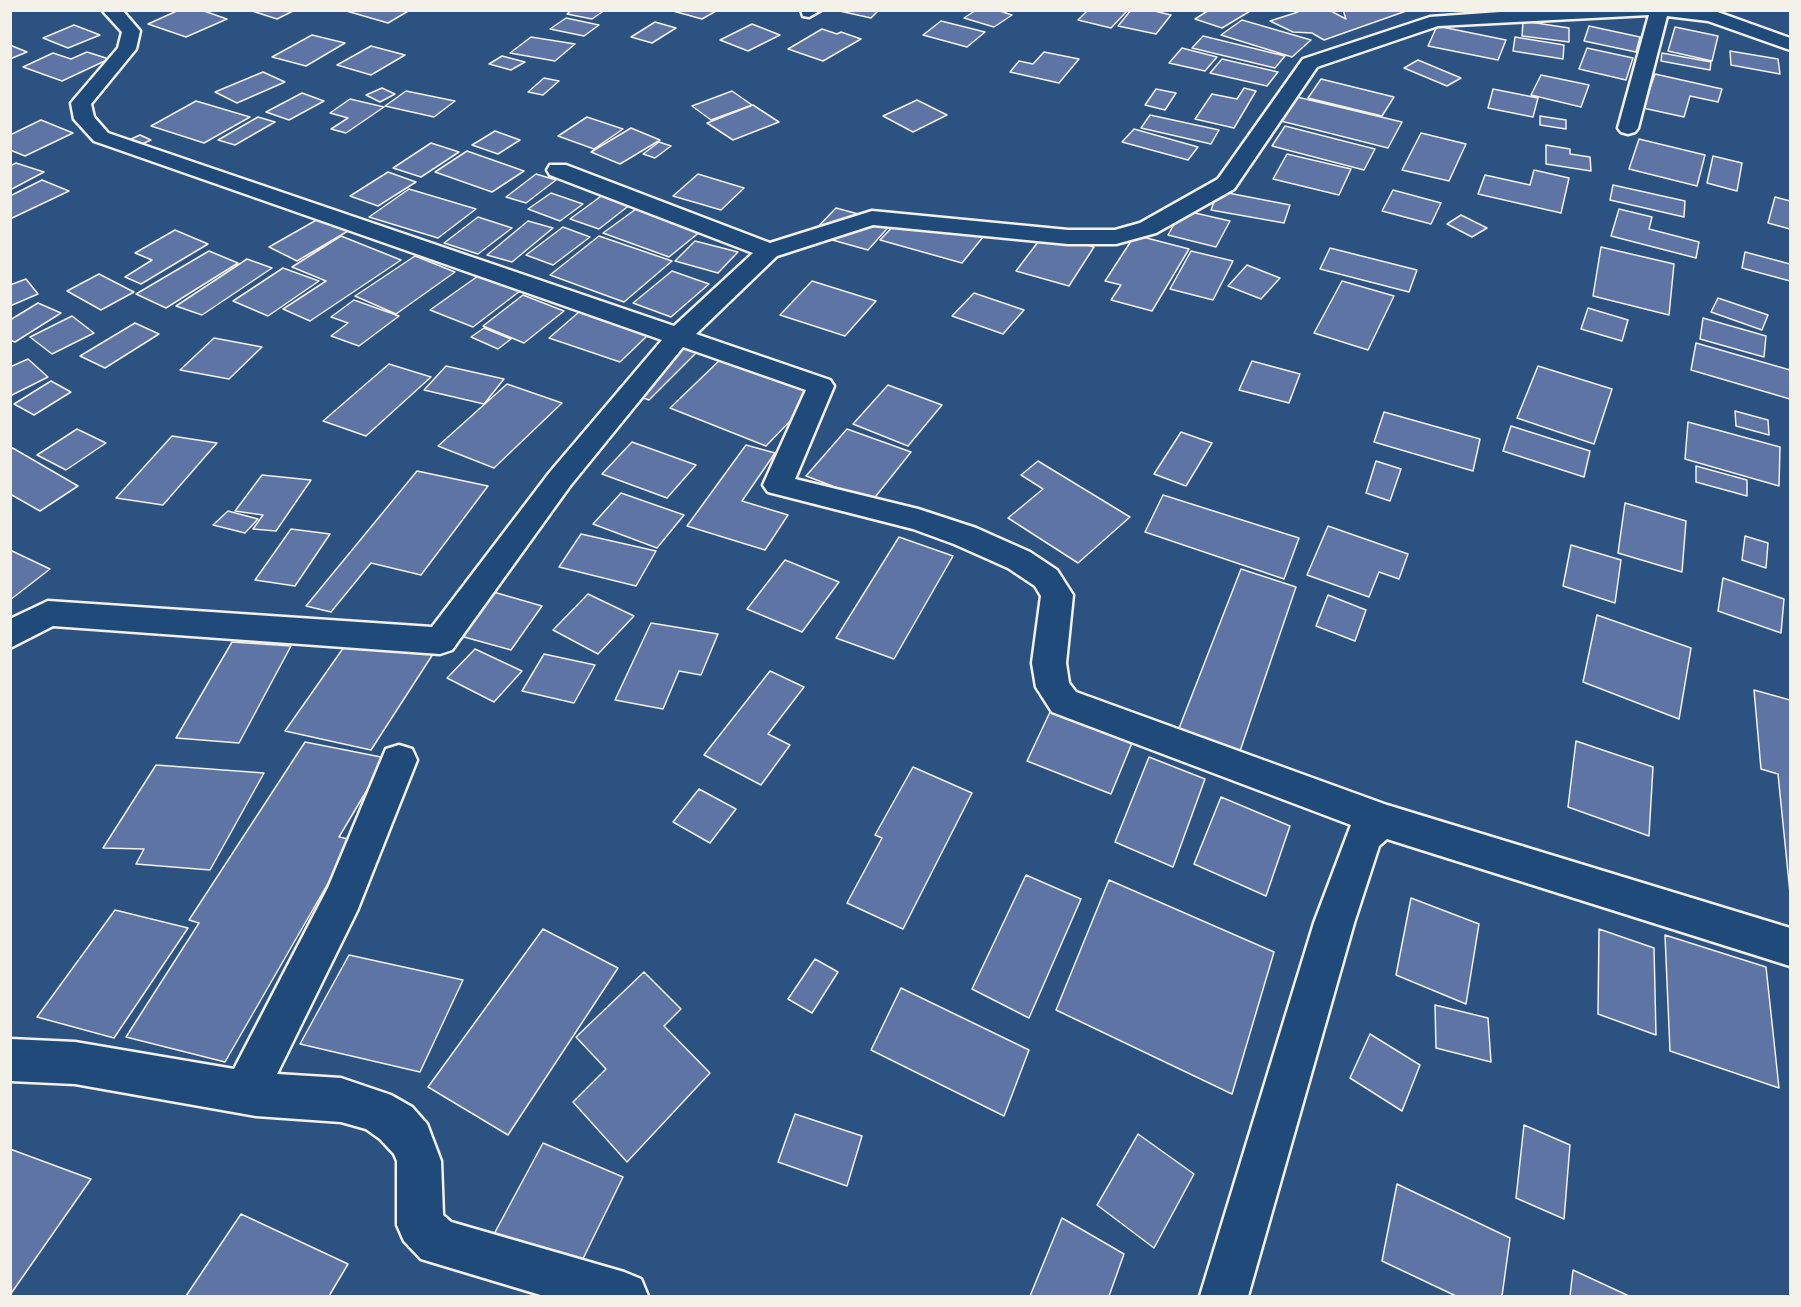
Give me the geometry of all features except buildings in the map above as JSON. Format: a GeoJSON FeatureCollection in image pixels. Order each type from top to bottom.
{"type":"FeatureCollection","features":[{"type":"Feature","properties":{"kind":"street"},"geometry":{"type":"LineString","coordinates":[[111,10],[131,31],[127,49],[81,103],[84,119],[101,136],[680,335],[821,386],[778,484],[918,520],[965,536],[1019,560],[1046,578],[1057,595],[1049,663],[1053,687],[1064,702],[1387,822],[1791,947]]}},
{"type":"Feature","properties":{"kind":"street"},"geometry":{"type":"LineString","coordinates":[[10,635],[48,613],[440,641],[560,479],[680,335],[769,252],[872,218],[1068,237],[1116,237],[1148,228],[1226,184],[1310,63],[1433,16],[1637,10]]}},
{"type":"Feature","properties":{"kind":"street"},"geometry":{"type":"LineString","coordinates":[[1628,128],[1652,11],[1680,11],[1712,16],[1791,44]]}},
{"type":"Feature","properties":{"kind":"street"},"geometry":{"type":"LineString","coordinates":[[558,170],[769,252]]}},
{"type":"Feature","properties":{"kind":"street"},"geometry":{"type":"LineString","coordinates":[[245,1092],[343,898],[399,760]]}},
{"type":"Feature","properties":{"kind":"street"},"geometry":{"type":"LineString","coordinates":[[1224,1296],[1334,923],[1364,836],[1374,825],[1387,822]]}},
{"type":"Feature","properties":{"kind":"street"},"geometry":{"type":"LineString","coordinates":[[10,1060],[75,1064],[245,1092],[342,1100],[376,1110],[396,1124],[411,1140],[419,1161],[420,1225],[438,1242],[624,1296]]}}]}
